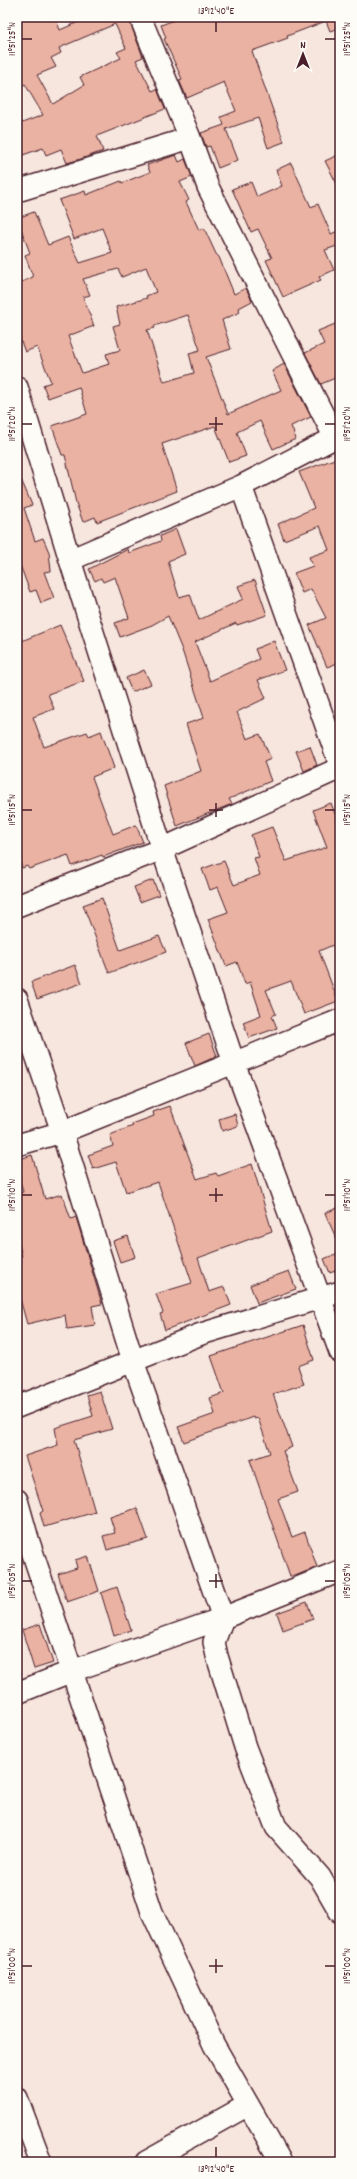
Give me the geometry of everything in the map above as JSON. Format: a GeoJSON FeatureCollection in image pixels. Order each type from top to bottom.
{"type":"FeatureCollection","features":[{"type":"Feature","properties":{"kind":"street"},"geometry":{"type":"LineString","coordinates":[[70,560],[241,486],[337,436],[208,187],[190,138],[140,17]]}},
{"type":"Feature","properties":{"kind":"street"},"geometry":{"type":"LineString","coordinates":[[17,191],[190,138]]}},
{"type":"Feature","properties":{"kind":"street"},"geometry":{"type":"LineString","coordinates":[[18,394],[162,849],[234,1063],[331,1295],[340,1352]]}},
{"type":"Feature","properties":{"kind":"street"},"geometry":{"type":"LineString","coordinates":[[17,906],[162,849],[340,767],[241,486]]}},
{"type":"Feature","properties":{"kind":"street"},"geometry":{"type":"LineString","coordinates":[[17,999],[62,1132],[133,1361],[223,1618],[214,1642],[244,1747],[276,1827],[320,1877],[340,1912]]}},
{"type":"Feature","properties":{"kind":"street"},"geometry":{"type":"LineString","coordinates":[[17,1145],[62,1132],[340,1020]]}},
{"type":"Feature","properties":{"kind":"street"},"geometry":{"type":"LineString","coordinates":[[17,1407],[201,1334],[331,1295]]}},
{"type":"Feature","properties":{"kind":"street"},"geometry":{"type":"LineString","coordinates":[[17,1500],[152,1912],[214,2045],[281,2162]]}},
{"type":"Feature","properties":{"kind":"street"},"geometry":{"type":"LineString","coordinates":[[17,1693],[72,1671],[223,1618],[340,1571]]}},
{"type":"Feature","properties":{"kind":"street"},"geometry":{"type":"LineString","coordinates":[[17,2098],[41,2162]]}},
{"type":"Feature","properties":{"kind":"street"},"geometry":{"type":"LineString","coordinates":[[146,2162],[248,2105]]}},
{"type":"Feature","properties":{"kind":"building"},"geometry":{"type":"Polygon","coordinates":[[[17,17],[55,17],[60,30],[90,17],[128,17],[143,57],[136,60],[152,91],[157,89],[165,109],[97,136],[103,151],[81,159],[67,163],[61,149],[46,155],[43,148],[17,157],[17,125],[43,115],[25,84],[17,88],[17,17]],[[115,24],[59,48],[61,53],[51,58],[56,67],[37,75],[53,104],[84,85],[80,77],[121,58],[117,52],[126,48],[115,24]]]}},
{"type":"Feature","properties":{"kind":"building"},"geometry":{"type":"Polygon","coordinates":[[[182,17],[340,17],[340,28],[330,31],[326,21],[287,36],[288,38],[252,51],[284,142],[268,148],[258,118],[226,129],[238,160],[218,168],[210,146],[206,147],[201,133],[224,125],[221,117],[236,111],[224,82],[187,98],[179,80],[182,79],[164,39],[166,38],[161,25],[182,17]]]}},
{"type":"Feature","properties":{"kind":"building"},"geometry":{"type":"Polygon","coordinates":[[[340,154],[340,190],[325,161],[340,154]]]}},
{"type":"Feature","properties":{"kind":"building"},"geometry":{"type":"Polygon","coordinates":[[[176,155],[179,162],[185,159],[192,177],[180,182],[189,200],[186,202],[199,230],[204,228],[216,254],[219,257],[234,294],[246,288],[252,301],[239,308],[240,312],[222,320],[231,349],[206,357],[228,414],[281,390],[272,371],[284,364],[311,417],[291,426],[296,439],[273,449],[260,421],[237,432],[246,456],[229,462],[215,426],[162,444],[177,491],[97,522],[95,517],[83,522],[76,503],[65,455],[62,455],[52,426],[87,414],[79,387],[48,398],[43,385],[51,382],[37,347],[25,352],[17,331],[17,284],[33,277],[25,255],[30,253],[17,218],[34,212],[48,245],[68,237],[80,263],[112,253],[102,228],[74,239],[59,200],[85,191],[86,195],[121,181],[122,183],[150,172],[147,165],[176,155]],[[146,267],[122,277],[118,269],[83,279],[90,295],[83,297],[94,326],[68,336],[82,373],[109,364],[106,354],[120,350],[113,326],[120,324],[116,307],[147,298],[146,296],[156,292],[146,267]],[[188,315],[154,326],[155,328],[147,330],[164,382],[194,373],[189,353],[200,350],[188,315]]]}},
{"type":"Feature","properties":{"kind":"building"},"geometry":{"type":"Polygon","coordinates":[[[291,163],[311,207],[318,204],[331,234],[340,230],[340,245],[325,250],[334,270],[319,277],[321,280],[283,297],[266,260],[272,258],[258,229],[251,232],[232,189],[251,182],[257,197],[282,186],[276,170],[291,163]]]}},
{"type":"Feature","properties":{"kind":"building"},"geometry":{"type":"Polygon","coordinates":[[[340,322],[340,376],[321,384],[305,353],[324,344],[318,331],[340,322]]]}},
{"type":"Feature","properties":{"kind":"building"},"geometry":{"type":"Polygon","coordinates":[[[340,457],[340,662],[327,667],[309,625],[326,618],[311,589],[302,593],[294,573],[313,566],[309,557],[329,550],[320,526],[284,540],[278,524],[314,508],[299,472],[340,457]]]}},
{"type":"Feature","properties":{"kind":"building"},"geometry":{"type":"Polygon","coordinates":[[[17,470],[32,505],[24,508],[35,541],[43,538],[49,552],[51,571],[44,572],[54,598],[41,603],[36,590],[30,592],[17,557],[17,470]]]}},
{"type":"Feature","properties":{"kind":"building"},"geometry":{"type":"Polygon","coordinates":[[[176,529],[185,554],[168,561],[179,597],[190,594],[199,620],[243,599],[238,586],[255,580],[267,615],[237,625],[236,623],[195,642],[210,681],[259,659],[255,649],[274,641],[285,670],[258,680],[266,698],[237,712],[247,739],[260,734],[271,759],[264,762],[271,781],[229,799],[232,804],[177,826],[164,786],[201,771],[186,724],[204,718],[182,650],[168,616],[152,625],[120,637],[115,623],[129,618],[115,577],[103,582],[101,578],[95,581],[89,569],[128,549],[129,553],[161,541],[160,536],[176,529]]]}},
{"type":"Feature","properties":{"kind":"building"},"geometry":{"type":"Polygon","coordinates":[[[60,625],[84,681],[48,694],[54,709],[33,717],[44,747],[87,732],[89,736],[101,731],[114,768],[92,777],[113,834],[136,825],[143,842],[103,857],[102,855],[72,866],[68,855],[29,869],[27,866],[22,868],[17,854],[17,643],[60,625]]]}},
{"type":"Feature","properties":{"kind":"building"},"geometry":{"type":"Polygon","coordinates":[[[144,670],[151,684],[132,692],[126,678],[144,670]]]}},
{"type":"Feature","properties":{"kind":"building"},"geometry":{"type":"Polygon","coordinates":[[[310,746],[317,765],[304,771],[296,751],[310,746]]]}},
{"type":"Feature","properties":{"kind":"building"},"geometry":{"type":"Polygon","coordinates":[[[331,803],[340,828],[340,942],[319,951],[338,1001],[304,1014],[291,981],[266,990],[276,1014],[272,1016],[277,1028],[249,1038],[243,1022],[261,1015],[250,982],[245,984],[237,962],[226,966],[208,919],[228,912],[218,887],[210,890],[202,869],[224,861],[234,885],[260,875],[254,858],[259,857],[251,835],[272,827],[286,861],[327,847],[313,810],[331,803]]]}},
{"type":"Feature","properties":{"kind":"building"},"geometry":{"type":"Polygon","coordinates":[[[153,880],[159,895],[140,902],[134,887],[153,880]]]}},
{"type":"Feature","properties":{"kind":"building"},"geometry":{"type":"Polygon","coordinates":[[[102,898],[120,950],[159,936],[166,952],[109,973],[83,905],[102,898]]]}},
{"type":"Feature","properties":{"kind":"building"},"geometry":{"type":"Polygon","coordinates":[[[75,965],[82,983],[37,999],[31,982],[75,965]]]}},
{"type":"Feature","properties":{"kind":"building"},"geometry":{"type":"Polygon","coordinates":[[[209,1034],[217,1056],[195,1066],[186,1043],[209,1034]]]}},
{"type":"Feature","properties":{"kind":"building"},"geometry":{"type":"Polygon","coordinates":[[[170,1106],[197,1179],[216,1173],[218,1176],[252,1164],[272,1231],[198,1258],[209,1292],[224,1287],[231,1305],[165,1330],[160,1314],[163,1313],[156,1294],[192,1283],[158,1182],[126,1192],[116,1162],[93,1169],[88,1155],[113,1146],[110,1135],[133,1126],[132,1124],[154,1116],[153,1112],[170,1106]]]}},
{"type":"Feature","properties":{"kind":"building"},"geometry":{"type":"Polygon","coordinates":[[[235,1114],[238,1126],[222,1131],[219,1119],[235,1114]]]}},
{"type":"Feature","properties":{"kind":"building"},"geometry":{"type":"Polygon","coordinates":[[[32,1155],[45,1199],[62,1194],[71,1219],[76,1217],[102,1304],[92,1306],[95,1325],[67,1329],[65,1315],[27,1324],[17,1288],[17,1258],[22,1256],[17,1236],[17,1193],[23,1192],[17,1170],[17,1160],[32,1155]]]}},
{"type":"Feature","properties":{"kind":"building"},"geometry":{"type":"Polygon","coordinates":[[[340,1207],[340,1247],[325,1213],[340,1207]]]}},
{"type":"Feature","properties":{"kind":"building"},"geometry":{"type":"Polygon","coordinates":[[[128,1236],[135,1257],[120,1262],[113,1241],[128,1236]]]}},
{"type":"Feature","properties":{"kind":"building"},"geometry":{"type":"Polygon","coordinates":[[[340,1252],[340,1269],[330,1273],[324,1259],[340,1252]]]}},
{"type":"Feature","properties":{"kind":"building"},"geometry":{"type":"Polygon","coordinates":[[[289,1271],[296,1289],[257,1303],[250,1285],[289,1271]]]}},
{"type":"Feature","properties":{"kind":"building"},"geometry":{"type":"Polygon","coordinates":[[[303,1325],[314,1360],[298,1366],[304,1384],[273,1394],[292,1447],[283,1451],[298,1492],[278,1499],[292,1537],[305,1532],[317,1567],[295,1576],[290,1576],[250,1460],[270,1453],[258,1418],[254,1419],[253,1417],[184,1442],[178,1427],[215,1414],[210,1398],[224,1393],[211,1356],[303,1325]]]}},
{"type":"Feature","properties":{"kind":"building"},"geometry":{"type":"Polygon","coordinates":[[[100,1391],[112,1429],[74,1440],[95,1512],[44,1527],[40,1513],[43,1511],[25,1456],[58,1445],[55,1428],[93,1416],[87,1395],[100,1391]]]}},
{"type":"Feature","properties":{"kind":"building"},"geometry":{"type":"Polygon","coordinates":[[[137,1508],[148,1539],[107,1550],[103,1536],[115,1533],[110,1517],[137,1508]]]}},
{"type":"Feature","properties":{"kind":"building"},"geometry":{"type":"Polygon","coordinates":[[[88,1556],[99,1591],[67,1602],[58,1574],[77,1568],[75,1560],[88,1556]]]}},
{"type":"Feature","properties":{"kind":"building"},"geometry":{"type":"Polygon","coordinates":[[[117,1587],[131,1630],[114,1636],[101,1593],[117,1587]]]}},
{"type":"Feature","properties":{"kind":"building"},"geometry":{"type":"Polygon","coordinates":[[[307,1602],[313,1619],[283,1630],[277,1613],[307,1602]]]}},
{"type":"Feature","properties":{"kind":"building"},"geometry":{"type":"Polygon","coordinates":[[[40,1624],[53,1663],[34,1669],[22,1630],[40,1624]]]}}]}
